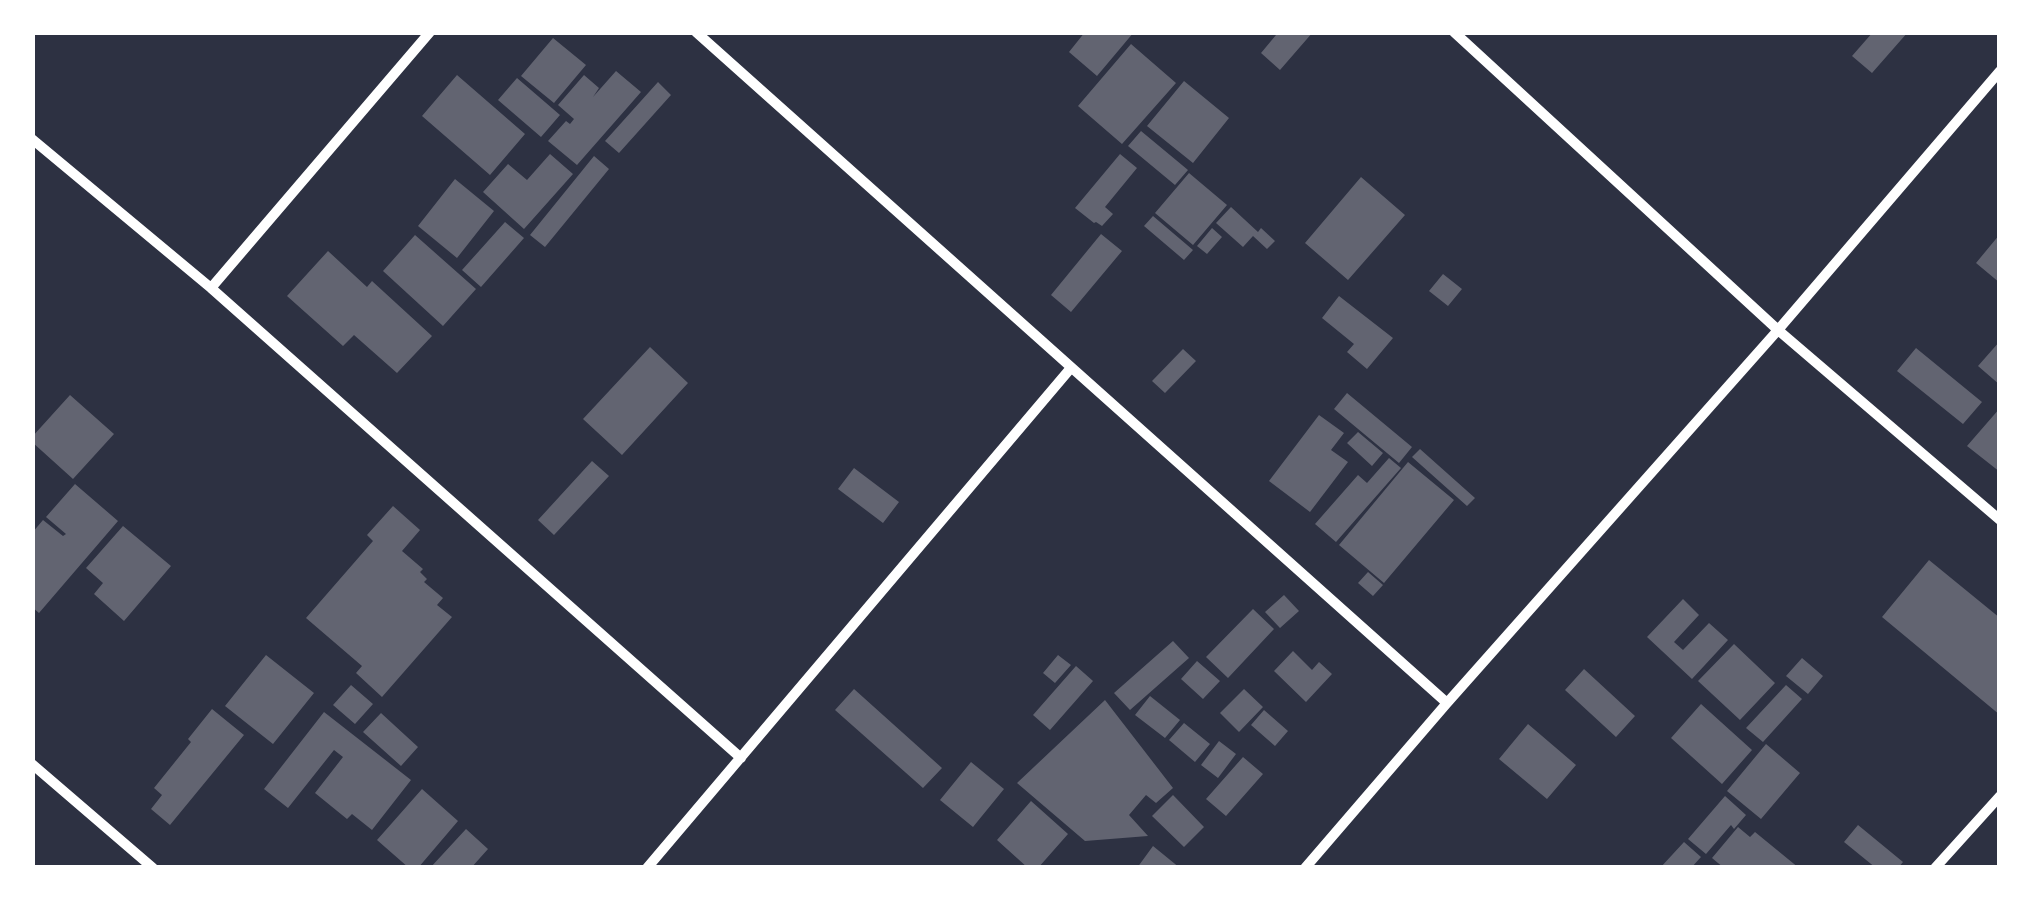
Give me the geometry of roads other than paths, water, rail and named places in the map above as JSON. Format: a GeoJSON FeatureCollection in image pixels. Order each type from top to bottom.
{"type":"FeatureCollection","features":[{"type":"Feature","properties":{"kind":"street"},"geometry":{"type":"LineString","coordinates":[[212,288],[430,32]]}},
{"type":"Feature","properties":{"kind":"street"},"geometry":{"type":"LineString","coordinates":[[696,32],[1447,703]]}},
{"type":"Feature","properties":{"kind":"street"},"geometry":{"type":"LineString","coordinates":[[1454,32],[1778,330],[2000,520]]}},
{"type":"Feature","properties":{"kind":"street"},"geometry":{"type":"LineString","coordinates":[[1305,868],[2000,71]]}},
{"type":"Feature","properties":{"kind":"street"},"geometry":{"type":"LineString","coordinates":[[32,139],[212,288],[742,758]]}},
{"type":"Feature","properties":{"kind":"street"},"geometry":{"type":"LineString","coordinates":[[647,868],[1070,368]]}},
{"type":"Feature","properties":{"kind":"street"},"geometry":{"type":"LineString","coordinates":[[32,764],[153,868]]}},
{"type":"Feature","properties":{"kind":"street"},"geometry":{"type":"LineString","coordinates":[[1935,868],[2000,796]]}}]}
